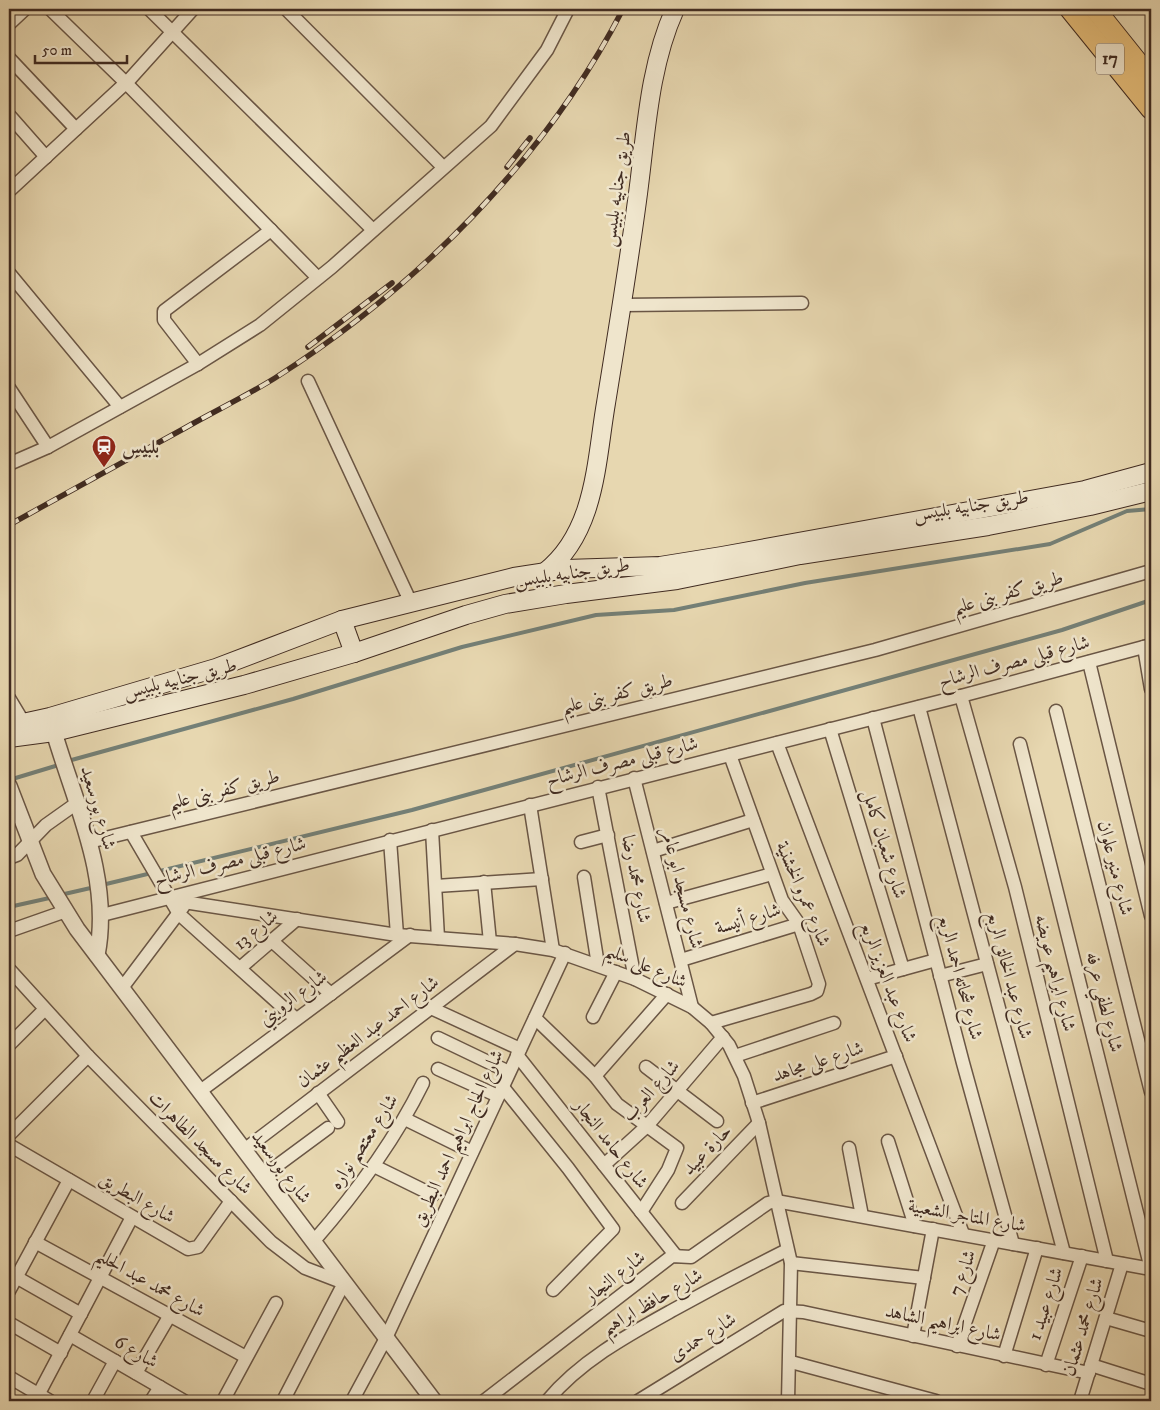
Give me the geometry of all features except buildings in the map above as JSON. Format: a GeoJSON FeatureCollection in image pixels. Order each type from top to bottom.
{"type":"FeatureCollection","features":[{"type":"Feature","properties":{"kind":"highway","name":"17"},"geometry":{"type":"LineString","coordinates":[[1070,9],[1151,109]]}},
{"type":"Feature","properties":{"kind":"highway","name":"17"},"geometry":{"type":"LineString","coordinates":[[1095,9],[1151,79]]}},
{"type":"Feature","properties":{"kind":"main road","name":"طريق جنابيه بلبيس"},"geometry":{"type":"LineString","coordinates":[[545,572],[558,562],[573,541],[588,506],[622,305],[652,81],[662,42],[675,9]]}},
{"type":"Feature","properties":{"kind":"main road","name":"طريق جنابيه بلبيس"},"geometry":{"type":"LineString","coordinates":[[9,738],[55,738],[354,653],[486,609],[566,594],[677,580],[987,518],[1151,472]]}},
{"type":"Feature","properties":{"kind":"main road","name":"طريق جنابيه بلبيس"},"geometry":{"type":"LineString","coordinates":[[16,724],[135,692],[224,665],[342,620],[545,572],[660,566],[987,518],[1090,506],[1151,491]]}},
{"type":"Feature","properties":{"kind":"main road"},"geometry":{"type":"LineString","coordinates":[[566,570],[569,579],[566,594]]}},
{"type":"Feature","properties":{"kind":"main road"},"geometry":{"type":"LineString","coordinates":[[342,620],[354,653]]}},
{"type":"Feature","properties":{"kind":"street"},"geometry":{"type":"LineString","coordinates":[[9,24],[25,9]]}},
{"type":"Feature","properties":{"kind":"street"},"geometry":{"type":"LineString","coordinates":[[50,9],[126,83],[318,278]]}},
{"type":"Feature","properties":{"kind":"street"},"geometry":{"type":"LineString","coordinates":[[149,9],[373,230]]}},
{"type":"Feature","properties":{"kind":"street"},"geometry":{"type":"LineString","coordinates":[[9,191],[126,83],[193,9]]}},
{"type":"Feature","properties":{"kind":"street"},"geometry":{"type":"LineString","coordinates":[[286,9],[443,167]]}},
{"type":"Feature","properties":{"kind":"street"},"geometry":{"type":"LineString","coordinates":[[9,464],[48,447],[198,364],[260,325],[318,278],[492,126],[547,50],[568,9]]}},
{"type":"Feature","properties":{"kind":"street"},"geometry":{"type":"LineString","coordinates":[[9,59],[76,129]]}},
{"type":"Feature","properties":{"kind":"street"},"geometry":{"type":"LineString","coordinates":[[9,115],[46,157]]}},
{"type":"Feature","properties":{"kind":"street"},"geometry":{"type":"LineString","coordinates":[[198,364],[164,320],[164,311],[271,230]]}},
{"type":"Feature","properties":{"kind":"street"},"geometry":{"type":"LineString","coordinates":[[11,281],[120,407]]}},
{"type":"Feature","properties":{"kind":"street"},"geometry":{"type":"LineString","coordinates":[[622,305],[802,303]]}},
{"type":"Feature","properties":{"kind":"street"},"geometry":{"type":"LineString","coordinates":[[308,381],[410,603]]}},
{"type":"Feature","properties":{"kind":"street"},"geometry":{"type":"LineString","coordinates":[[9,388],[48,447]]}},
{"type":"Feature","properties":{"kind":"street","name":"طريق كفر بنى عليم"},"geometry":{"type":"LineString","coordinates":[[89,842],[875,650],[1151,571]]}},
{"type":"Feature","properties":{"kind":"street"},"geometry":{"type":"LineString","coordinates":[[1147,646],[1151,689]]}},
{"type":"Feature","properties":{"kind":"street","name":"شارع قبلى مصرف الرشاح"},"geometry":{"type":"LineString","coordinates":[[102,915],[168,895],[919,707],[1147,646]]}},
{"type":"Feature","properties":{"kind":"street"},"geometry":{"type":"LineString","coordinates":[[1089,662],[1151,916]]}},
{"type":"Feature","properties":{"kind":"street","name":"شارع ابراهيم عويضه"},"geometry":{"type":"LineString","coordinates":[[961,696],[1014,887],[1107,1261]]}},
{"type":"Feature","properties":{"kind":"street"},"geometry":{"type":"LineString","coordinates":[[9,698],[16,724]]}},
{"type":"Feature","properties":{"kind":"street","name":"شارع عبد الخالق الربع"},"geometry":{"type":"LineString","coordinates":[[919,707],[1064,1253]]}},
{"type":"Feature","properties":{"kind":"street","name":"شارع منير علوان"},"geometry":{"type":"LineString","coordinates":[[1056,711],[1151,1092]]}},
{"type":"Feature","properties":{"kind":"street","name":"شارع شحاته احمد الربع"},"geometry":{"type":"LineString","coordinates":[[873,718],[940,976],[1013,1244]]}},
{"type":"Feature","properties":{"kind":"street","name":"شارع شعبان كامل"},"geometry":{"type":"LineString","coordinates":[[830,729],[903,969]]}},
{"type":"Feature","properties":{"kind":"street","name":"شارع بورسعيد"},"geometry":{"type":"LineString","coordinates":[[55,738],[89,842],[101,896],[102,915],[98,955]]}},
{"type":"Feature","properties":{"kind":"street","name":"شارع عبد العزيز الربع"},"geometry":{"type":"LineString","coordinates":[[777,742],[963,1234]]}},
{"type":"Feature","properties":{"kind":"street","name":"شارع لطفي عرفه"},"geometry":{"type":"LineString","coordinates":[[1020,744],[1151,1269]]}},
{"type":"Feature","properties":{"kind":"street","name":"شارع عمرو الخشنية"},"geometry":{"type":"LineString","coordinates":[[711,1023],[817,990],[820,984],[798,924],[782,900],[730,755]]}},
{"type":"Feature","properties":{"kind":"street","name":"شارع مسجد ابو عامر"},"geometry":{"type":"LineString","coordinates":[[634,778],[692,1007]]}},
{"type":"Feature","properties":{"kind":"street","name":"شارع بورسعيد"},"geometry":{"type":"LineString","coordinates":[[9,786],[13,801],[43,874],[76,929],[98,955],[199,1092],[434,1401]]}},
{"type":"Feature","properties":{"kind":"street","name":"شارع محمد رضا"},"geometry":{"type":"LineString","coordinates":[[598,787],[635,979]]}},
{"type":"Feature","properties":{"kind":"street"},"geometry":{"type":"LineString","coordinates":[[9,858],[17,855],[46,825],[77,803]]}},
{"type":"Feature","properties":{"kind":"street"},"geometry":{"type":"LineString","coordinates":[[530,805],[542,878],[559,952]]}},
{"type":"Feature","properties":{"kind":"street"},"geometry":{"type":"LineString","coordinates":[[653,852],[753,820]]}},
{"type":"Feature","properties":{"kind":"street"},"geometry":{"type":"LineString","coordinates":[[432,830],[438,938]]}},
{"type":"Feature","properties":{"kind":"street"},"geometry":{"type":"LineString","coordinates":[[131,832],[179,914],[296,1019]]}},
{"type":"Feature","properties":{"kind":"street"},"geometry":{"type":"LineString","coordinates":[[581,842],[608,835]]}},
{"type":"Feature","properties":{"kind":"street"},"geometry":{"type":"LineString","coordinates":[[390,840],[403,935]]}},
{"type":"Feature","properties":{"kind":"street"},"geometry":{"type":"LineString","coordinates":[[666,903],[772,874]]}},
{"type":"Feature","properties":{"kind":"street"},"geometry":{"type":"LineString","coordinates":[[584,877],[598,965]]}},
{"type":"Feature","properties":{"kind":"street"},"geometry":{"type":"LineString","coordinates":[[436,886],[542,878]]}},
{"type":"Feature","properties":{"kind":"street"},"geometry":{"type":"LineString","coordinates":[[484,882],[490,942]]}},
{"type":"Feature","properties":{"kind":"street","name":"شارع على سليم"},"geometry":{"type":"LineString","coordinates":[[168,895],[184,902],[297,920],[403,935],[515,944],[559,952],[635,979],[692,1007],[711,1023],[735,1056],[759,1123],[791,1262],[791,1362],[788,1401]]}},
{"type":"Feature","properties":{"kind":"street"},"geometry":{"type":"LineString","coordinates":[[122,988],[179,914],[184,902]]}},
{"type":"Feature","properties":{"kind":"street"},"geometry":{"type":"LineString","coordinates":[[9,931],[65,910]]}},
{"type":"Feature","properties":{"kind":"street","name":"شارع 13"},"geometry":{"type":"LineString","coordinates":[[240,968],[297,920]]}},
{"type":"Feature","properties":{"kind":"street","name":"شارع أنيسة"},"geometry":{"type":"LineString","coordinates":[[681,960],[798,924]]}},
{"type":"Feature","properties":{"kind":"street","name":"شارع الرويني"},"geometry":{"type":"LineString","coordinates":[[199,1092],[331,994],[403,935]]}},
{"type":"Feature","properties":{"kind":"street"},"geometry":{"type":"LineString","coordinates":[[272,940],[331,994]]}},
{"type":"Feature","properties":{"kind":"street","name":"شارع احمد عبد العظيم عثمان"},"geometry":{"type":"LineString","coordinates":[[244,1150],[515,944]]}},
{"type":"Feature","properties":{"kind":"street","name":"شارع الحاج ابراهيم احمد البطريق"},"geometry":{"type":"LineString","coordinates":[[352,1401],[386,1338],[508,1072],[535,1018],[559,952]]}},
{"type":"Feature","properties":{"kind":"street"},"geometry":{"type":"LineString","coordinates":[[866,979],[936,960]]}},
{"type":"Feature","properties":{"kind":"street"},"geometry":{"type":"LineString","coordinates":[[940,976],[987,964]]}},
{"type":"Feature","properties":{"kind":"street","name":"شارع مسجد الطاهرات"},"geometry":{"type":"LineString","coordinates":[[9,970],[88,1056],[287,1256],[305,1268],[344,1283]]}},
{"type":"Feature","properties":{"kind":"street"},"geometry":{"type":"LineString","coordinates":[[593,1017],[616,972]]}},
{"type":"Feature","properties":{"kind":"street"},"geometry":{"type":"LineString","coordinates":[[595,1076],[667,994]]}},
{"type":"Feature","properties":{"kind":"street"},"geometry":{"type":"LineString","coordinates":[[431,1008],[519,1052]]}},
{"type":"Feature","properties":{"kind":"street"},"geometry":{"type":"LineString","coordinates":[[9,1045],[44,1010]]}},
{"type":"Feature","properties":{"kind":"street"},"geometry":{"type":"LineString","coordinates":[[535,1018],[595,1076],[617,1104],[676,1147],[678,1151],[658,1188],[641,1212]]}},
{"type":"Feature","properties":{"kind":"street"},"geometry":{"type":"LineString","coordinates":[[735,1056],[834,1023]]}},
{"type":"Feature","properties":{"kind":"street","name":"شارع العرب"},"geometry":{"type":"LineString","coordinates":[[604,1165],[647,1126],[723,1037]]}},
{"type":"Feature","properties":{"kind":"street"},"geometry":{"type":"LineString","coordinates":[[438,1038],[508,1072]]}},
{"type":"Feature","properties":{"kind":"street","name":"شارع حامد النجار"},"geometry":{"type":"LineString","coordinates":[[519,1052],[604,1165],[676,1256]]}},
{"type":"Feature","properties":{"kind":"street"},"geometry":{"type":"LineString","coordinates":[[9,1135],[88,1056]]}},
{"type":"Feature","properties":{"kind":"street","name":"شارع على مجاهد"},"geometry":{"type":"LineString","coordinates":[[752,1102],[896,1056]]}},
{"type":"Feature","properties":{"kind":"street"},"geometry":{"type":"LineString","coordinates":[[646,1067],[717,1121]]}},
{"type":"Feature","properties":{"kind":"street"},"geometry":{"type":"LineString","coordinates":[[438,1069],[500,1091],[568,1168],[613,1229],[553,1290]]}},
{"type":"Feature","properties":{"kind":"street","name":"شارع معتصم نواره"},"geometry":{"type":"LineString","coordinates":[[313,1242],[350,1200],[374,1166],[405,1119],[423,1083]]}},
{"type":"Feature","properties":{"kind":"street"},"geometry":{"type":"LineString","coordinates":[[263,1176],[333,1125],[318,1093]]}},
{"type":"Feature","properties":{"kind":"street"},"geometry":{"type":"LineString","coordinates":[[405,1119],[472,1152]]}},
{"type":"Feature","properties":{"kind":"street","name":"حارة عبيد"},"geometry":{"type":"LineString","coordinates":[[682,1203],[759,1123]]}},
{"type":"Feature","properties":{"kind":"street"},"geometry":{"type":"LineString","coordinates":[[888,1141],[915,1226]]}},
{"type":"Feature","properties":{"kind":"street","name":"شارع البطريق"},"geometry":{"type":"LineString","coordinates":[[9,1145],[188,1249],[198,1247],[231,1201]]}},
{"type":"Feature","properties":{"kind":"street"},"geometry":{"type":"LineString","coordinates":[[849,1148],[862,1216]]}},
{"type":"Feature","properties":{"kind":"street"},"geometry":{"type":"LineString","coordinates":[[374,1166],[433,1194]]}},
{"type":"Feature","properties":{"kind":"street"},"geometry":{"type":"LineString","coordinates":[[9,1291],[69,1180]]}},
{"type":"Feature","properties":{"kind":"street","name":"شارع المتاجر الشعبية"},"geometry":{"type":"LineString","coordinates":[[776,1202],[1151,1269]]}},
{"type":"Feature","properties":{"kind":"street","name":"شارع النجار"},"geometry":{"type":"LineString","coordinates":[[488,1400],[676,1256],[691,1257],[764,1205],[776,1202]]}},
{"type":"Feature","properties":{"kind":"street"},"geometry":{"type":"LineString","coordinates":[[37,1398],[132,1217]]}},
{"type":"Feature","properties":{"kind":"street"},"geometry":{"type":"LineString","coordinates":[[913,1336],[933,1229]]}},
{"type":"Feature","properties":{"kind":"street","name":"شارع 7"},"geometry":{"type":"LineString","coordinates":[[957,1346],[994,1240]]}},
{"type":"Feature","properties":{"kind":"street","name":"شارع محمد عبد الحليم"},"geometry":{"type":"LineString","coordinates":[[35,1242],[246,1357]]}},
{"type":"Feature","properties":{"kind":"street"},"geometry":{"type":"LineString","coordinates":[[1004,1356],[1037,1248]]}},
{"type":"Feature","properties":{"kind":"street","name":"شارع حافظ ابراهيم"},"geometry":{"type":"LineString","coordinates":[[547,1401],[561,1384],[580,1367],[640,1328],[787,1250]]}},
{"type":"Feature","properties":{"kind":"street","name":"شارع عبيد 1"},"geometry":{"type":"LineString","coordinates":[[1046,1364],[1082,1256]]}},
{"type":"Feature","properties":{"kind":"street"},"geometry":{"type":"LineString","coordinates":[[791,1262],[924,1278]]}},
{"type":"Feature","properties":{"kind":"street","name":"شارع محمد عثمان"},"geometry":{"type":"LineString","coordinates":[[1080,1401],[1122,1264]]}},
{"type":"Feature","properties":{"kind":"street"},"geometry":{"type":"LineString","coordinates":[[16,1277],[81,1314]]}},
{"type":"Feature","properties":{"kind":"street"},"geometry":{"type":"LineString","coordinates":[[283,1401],[344,1283]]}},
{"type":"Feature","properties":{"kind":"street"},"geometry":{"type":"LineString","coordinates":[[223,1401],[276,1303]]}},
{"type":"Feature","properties":{"kind":"street","name":"شارع ابراهيم الشاهد"},"geometry":{"type":"LineString","coordinates":[[790,1310],[1004,1356],[1046,1364],[1090,1369],[1151,1384]]}},
{"type":"Feature","properties":{"kind":"street","name":"شارع حمدى"},"geometry":{"type":"LineString","coordinates":[[638,1401],[778,1312],[790,1310]]}},
{"type":"Feature","properties":{"kind":"street"},"geometry":{"type":"LineString","coordinates":[[136,1373],[170,1315]]}},
{"type":"Feature","properties":{"kind":"street"},"geometry":{"type":"LineString","coordinates":[[1106,1318],[1151,1331]]}},
{"type":"Feature","properties":{"kind":"street"},"geometry":{"type":"LineString","coordinates":[[9,1323],[60,1353]]}},
{"type":"Feature","properties":{"kind":"street","name":"شارع 6"},"geometry":{"type":"LineString","coordinates":[[70,1335],[184,1401]]}},
{"type":"Feature","properties":{"kind":"street"},"geometry":{"type":"LineString","coordinates":[[93,1401],[115,1362]]}},
{"type":"Feature","properties":{"kind":"street"},"geometry":{"type":"LineString","coordinates":[[791,1362],[936,1401]]}},
{"type":"Feature","properties":{"kind":"street"},"geometry":{"type":"LineString","coordinates":[[9,1378],[37,1398],[50,1401]]}},
{"type":"Feature","properties":{"kind":"street"},"geometry":{"type":"LineString","coordinates":[[151,1401],[160,1387]]}},
{"type":"Feature","properties":{"kind":"waterway"},"geometry":{"type":"LineString","coordinates":[[68,761],[293,699],[462,647],[596,615],[674,610],[805,583],[1050,544],[1127,511],[1151,509]]}},
{"type":"Feature","properties":{"kind":"waterway"},"geometry":{"type":"LineString","coordinates":[[102,885],[412,810],[1062,630],[1151,600]]}},
{"type":"Feature","properties":{"kind":"waterway"},"geometry":{"type":"LineString","coordinates":[[9,780],[62,764]]}},
{"type":"Feature","properties":{"kind":"waterway"},"geometry":{"type":"LineString","coordinates":[[60,895],[95,887]]}},
{"type":"Feature","properties":{"kind":"waterway"},"geometry":{"type":"LineString","coordinates":[[9,907],[54,897]]}},
{"type":"Feature","properties":{"kind":"railway"},"geometry":{"type":"LineString","coordinates":[[9,525],[264,385],[327,342],[378,303],[427,261],[473,216],[516,168],[556,117],[592,64],[623,9]]}},
{"type":"Feature","properties":{"kind":"railway"},"geometry":{"type":"LineString","coordinates":[[507,167],[530,138]]}},
{"type":"Feature","properties":{"kind":"railway"},"geometry":{"type":"LineString","coordinates":[[308,347],[392,283]]}},
{"type":"Feature","properties":{"kind":"place","name":"بلبيس"},"geometry":{"type":"Point","coordinates":[104,468]}}]}
